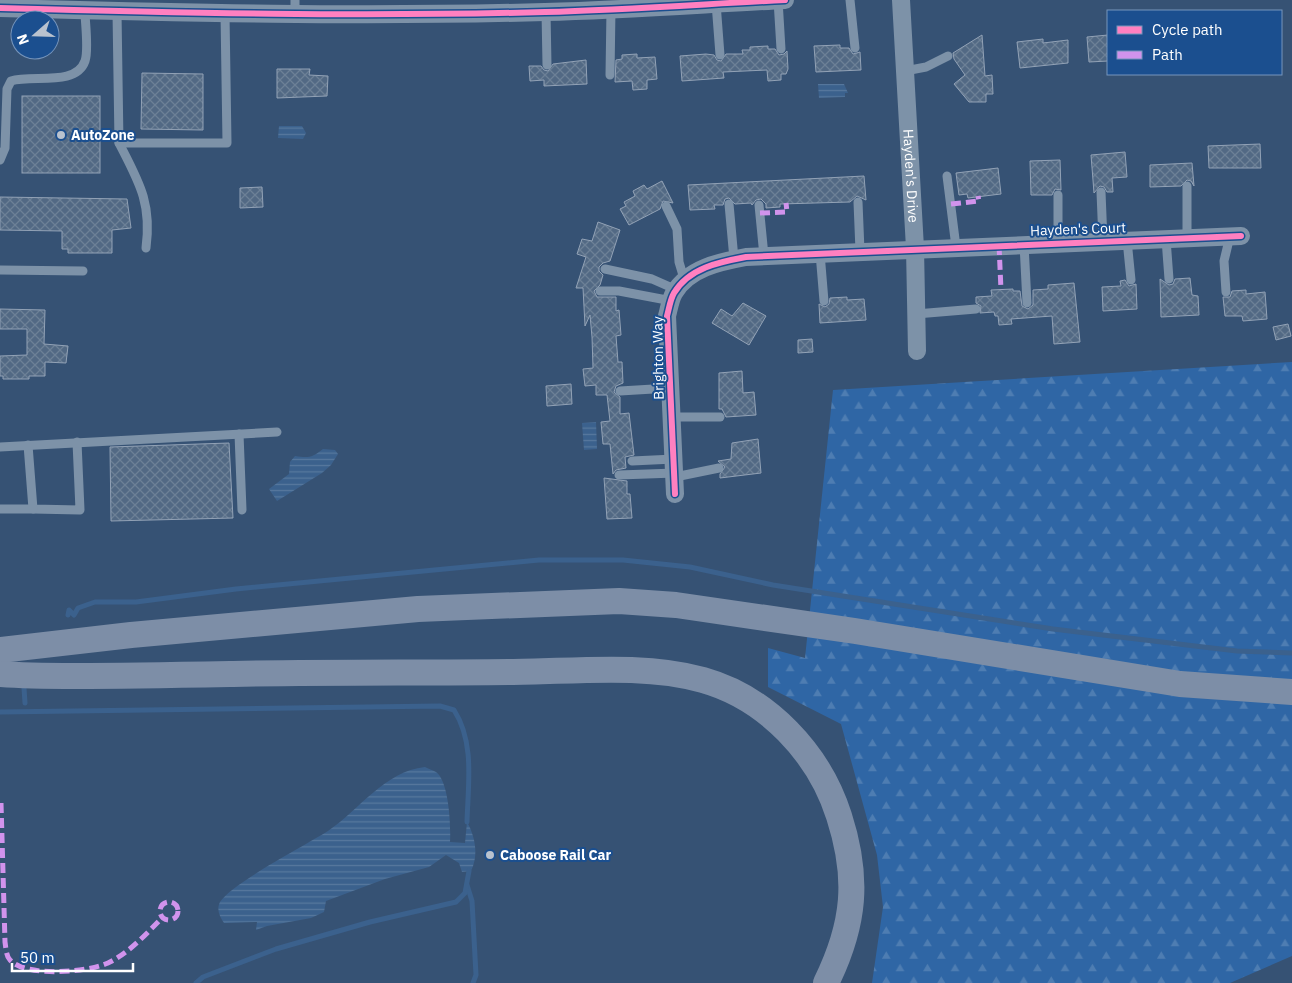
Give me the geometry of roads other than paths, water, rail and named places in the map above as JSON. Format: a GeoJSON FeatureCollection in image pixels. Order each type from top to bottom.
{"type":"FeatureCollection","features":[{"type":"Feature","properties":{"kind":"main road"},"geometry":{"type":"LineString","coordinates":[[4,662],[150,633],[418,609],[618,601],[676,605],[854,631],[1180,684],[1292,692]]}},
{"type":"Feature","properties":{"kind":"main road"},"geometry":{"type":"LineString","coordinates":[[4,662],[128,676],[343,671],[639,671],[702,679],[723,687],[755,705],[803,747],[822,776],[838,811],[848,844],[852,867],[851,903],[844,938],[826,983]]}},
{"type":"Feature","properties":{"kind":"street"},"geometry":{"type":"LineString","coordinates":[[0,8],[117,12],[140,6],[225,14],[295,7],[546,12],[611,8],[648,3],[785,0]]}},
{"type":"Feature","properties":{"kind":"street","name":"Hayden's Drive"},"geometry":{"type":"LineString","coordinates":[[901,0],[915,248],[917,351]]}},
{"type":"Feature","properties":{"kind":"street","name":"Hayden's Court"},"geometry":{"type":"LineString","coordinates":[[915,248],[1236,236]]}},
{"type":"Feature","properties":{"kind":"street"},"geometry":{"type":"LineString","coordinates":[[678,291],[691,275],[713,264],[734,259],[915,248]]}},
{"type":"Feature","properties":{"kind":"street","name":"Brighton Way"},"geometry":{"type":"LineString","coordinates":[[674,476],[667,316],[678,291]]}},
{"type":"Feature","properties":{"kind":"lane"},"geometry":{"type":"LineString","coordinates":[[778,0],[781,49]]}},
{"type":"Feature","properties":{"kind":"lane"},"geometry":{"type":"LineString","coordinates":[[850,0],[855,48]]}},
{"type":"Feature","properties":{"kind":"lane"},"geometry":{"type":"LineString","coordinates":[[709,2],[720,54]]}},
{"type":"Feature","properties":{"kind":"lane"},"geometry":{"type":"LineString","coordinates":[[610,75],[611,8]]}},
{"type":"Feature","properties":{"kind":"lane"},"geometry":{"type":"LineString","coordinates":[[0,160],[5,148],[7,90],[10,81],[23,77],[69,76],[79,71],[85,60],[85,11]]}},
{"type":"Feature","properties":{"kind":"lane"},"geometry":{"type":"LineString","coordinates":[[117,12],[119,143],[142,187],[149,224],[146,248]]}},
{"type":"Feature","properties":{"kind":"lane"},"geometry":{"type":"LineString","coordinates":[[546,12],[547,65]]}},
{"type":"Feature","properties":{"kind":"lane"},"geometry":{"type":"LineString","coordinates":[[119,143],[227,143],[225,14]]}},
{"type":"Feature","properties":{"kind":"lane"},"geometry":{"type":"LineString","coordinates":[[905,71],[926,67],[948,56]]}},
{"type":"Feature","properties":{"kind":"lane"},"geometry":{"type":"LineString","coordinates":[[947,176],[956,247]]}},
{"type":"Feature","properties":{"kind":"lane"},"geometry":{"type":"LineString","coordinates":[[1187,186],[1187,238]]}},
{"type":"Feature","properties":{"kind":"lane"},"geometry":{"type":"LineString","coordinates":[[1101,192],[1103,241]]}},
{"type":"Feature","properties":{"kind":"lane"},"geometry":{"type":"LineString","coordinates":[[1054,243],[1058,227],[1058,195]]}},
{"type":"Feature","properties":{"kind":"lane"},"geometry":{"type":"LineString","coordinates":[[858,202],[860,251]]}},
{"type":"Feature","properties":{"kind":"lane"},"geometry":{"type":"LineString","coordinates":[[729,204],[734,259]]}},
{"type":"Feature","properties":{"kind":"lane"},"geometry":{"type":"LineString","coordinates":[[759,205],[764,256]]}},
{"type":"Feature","properties":{"kind":"lane"},"geometry":{"type":"LineString","coordinates":[[666,206],[677,229],[678,291]]}},
{"type":"Feature","properties":{"kind":"lane"},"geometry":{"type":"LineString","coordinates":[[1226,292],[1224,261],[1236,236]]}},
{"type":"Feature","properties":{"kind":"lane"},"geometry":{"type":"LineString","coordinates":[[1166,239],[1169,279]]}},
{"type":"Feature","properties":{"kind":"lane"},"geometry":{"type":"LineString","coordinates":[[1127,240],[1131,280]]}},
{"type":"Feature","properties":{"kind":"lane"},"geometry":{"type":"LineString","coordinates":[[1024,244],[1027,303]]}},
{"type":"Feature","properties":{"kind":"lane"},"geometry":{"type":"LineString","coordinates":[[820,253],[824,301]]}},
{"type":"Feature","properties":{"kind":"lane"},"geometry":{"type":"LineString","coordinates":[[605,269],[652,279],[678,291]]}},
{"type":"Feature","properties":{"kind":"lane"},"geometry":{"type":"LineString","coordinates":[[0,270],[84,271]]}},
{"type":"Feature","properties":{"kind":"lane"},"geometry":{"type":"LineString","coordinates":[[600,291],[678,291]]}},
{"type":"Feature","properties":{"kind":"lane"},"geometry":{"type":"LineString","coordinates":[[916,314],[976,308]]}},
{"type":"Feature","properties":{"kind":"lane"},"geometry":{"type":"LineString","coordinates":[[620,391],[670,388]]}},
{"type":"Feature","properties":{"kind":"lane"},"geometry":{"type":"LineString","coordinates":[[672,417],[720,417]]}},
{"type":"Feature","properties":{"kind":"lane"},"geometry":{"type":"LineString","coordinates":[[0,446],[277,432]]}},
{"type":"Feature","properties":{"kind":"lane"},"geometry":{"type":"LineString","coordinates":[[238,434],[242,510]]}},
{"type":"Feature","properties":{"kind":"lane"},"geometry":{"type":"LineString","coordinates":[[0,509],[80,510],[77,442]]}},
{"type":"Feature","properties":{"kind":"lane"},"geometry":{"type":"LineString","coordinates":[[28,445],[33,509]]}},
{"type":"Feature","properties":{"kind":"lane"},"geometry":{"type":"LineString","coordinates":[[632,461],[674,476]]}},
{"type":"Feature","properties":{"kind":"lane"},"geometry":{"type":"LineString","coordinates":[[619,475],[674,476],[719,468]]}},
{"type":"Feature","properties":{"kind":"waterway"},"geometry":{"type":"LineString","coordinates":[[68,615],[69,610],[74,615],[78,608],[95,602],[136,602],[236,589],[539,560],[623,560],[690,567],[773,585],[1053,629],[1237,651],[1292,653]]}},
{"type":"Feature","properties":{"kind":"waterway"},"geometry":{"type":"LineString","coordinates":[[24,688],[25,703]]}},
{"type":"Feature","properties":{"kind":"waterway"},"geometry":{"type":"LineString","coordinates":[[0,712],[440,706],[454,710],[465,736],[469,764],[467,822]]}},
{"type":"Feature","properties":{"kind":"waterway"},"geometry":{"type":"LineString","coordinates":[[196,983],[203,977],[276,949],[370,922],[456,902],[465,893],[469,871]]}},
{"type":"Feature","properties":{"kind":"waterway"},"geometry":{"type":"LineString","coordinates":[[467,885],[472,901],[476,975],[473,983]]}},
{"type":"Feature","properties":{"kind":"place","name":"AutoZone"},"geometry":{"type":"Point","coordinates":[61,135]}},
{"type":"Feature","properties":{"kind":"place","name":"Caboose Rail Car"},"geometry":{"type":"Point","coordinates":[490,855]}}]}
